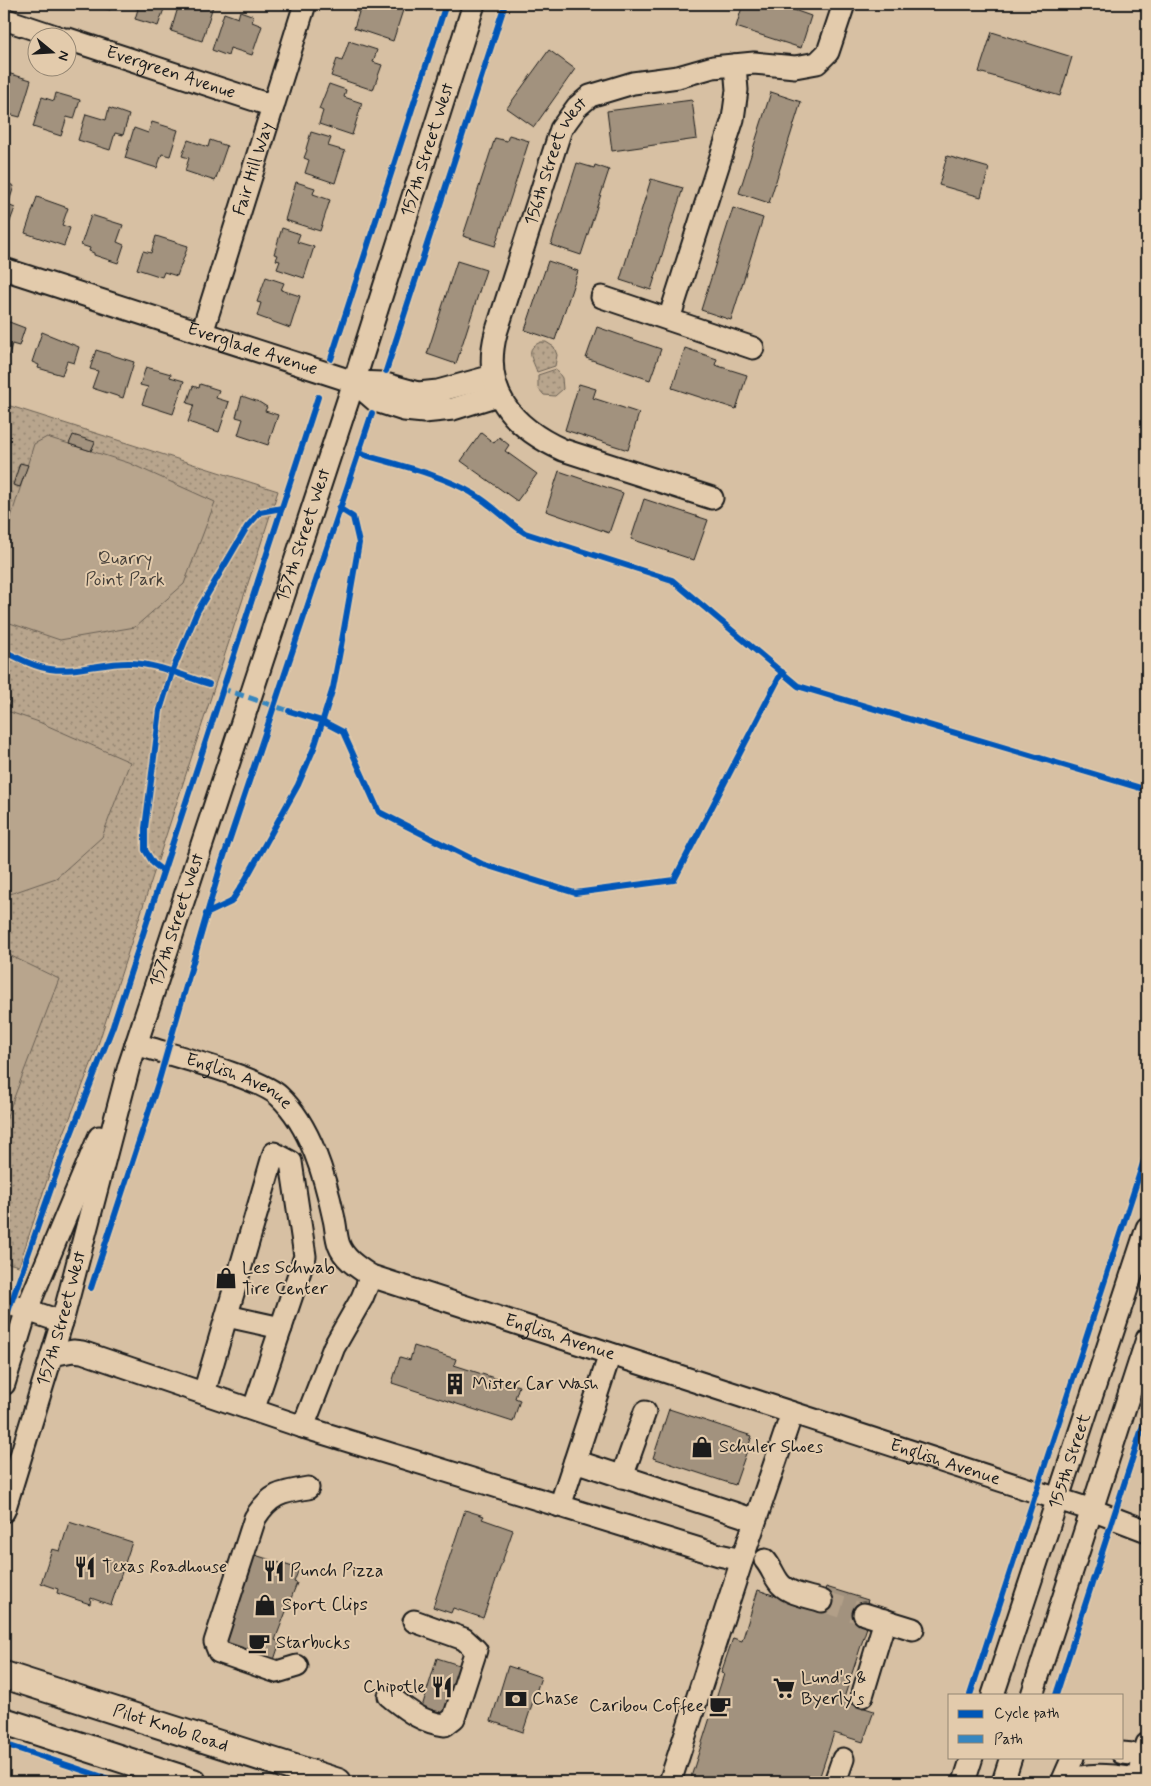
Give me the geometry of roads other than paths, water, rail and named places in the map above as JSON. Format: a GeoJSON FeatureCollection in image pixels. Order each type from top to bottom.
{"type":"FeatureCollection","features":[{"type":"Feature","properties":{"kind":"main road","name":"Pilot Knob Road"},"geometry":{"type":"LineString","coordinates":[[4,1675],[338,1782]]}},
{"type":"Feature","properties":{"kind":"main road"},"geometry":{"type":"LineString","coordinates":[[4,1720],[193,1782]]}},
{"type":"Feature","properties":{"kind":"street","name":"Fair Hill Way"},"geometry":{"type":"LineString","coordinates":[[202,333],[306,4]]}},
{"type":"Feature","properties":{"kind":"street","name":"157th Street West"},"geometry":{"type":"LineString","coordinates":[[4,1511],[62,1322],[129,1066],[354,382],[474,4]]}},
{"type":"Feature","properties":{"kind":"street","name":"156th Street West"},"geometry":{"type":"LineString","coordinates":[[495,386],[492,353],[496,333],[561,129],[568,117],[590,96],[633,83],[678,77],[713,67],[754,63],[795,67],[817,63],[828,52],[844,4]]}},
{"type":"Feature","properties":{"kind":"street"},"geometry":{"type":"LineString","coordinates":[[4,19],[31,28]]}},
{"type":"Feature","properties":{"kind":"street","name":"Evergreen Avenue"},"geometry":{"type":"LineString","coordinates":[[78,43],[273,106]]}},
{"type":"Feature","properties":{"kind":"street"},"geometry":{"type":"LineString","coordinates":[[669,319],[733,119],[737,90],[735,65]]}},
{"type":"Feature","properties":{"kind":"street","name":"Everglade Avenue"},"geometry":{"type":"LineString","coordinates":[[4,269],[354,382],[376,401],[404,410],[424,412],[454,409],[495,386]]}},
{"type":"Feature","properties":{"kind":"street"},"geometry":{"type":"LineString","coordinates":[[602,297],[753,348]]}},
{"type":"Feature","properties":{"kind":"street"},"geometry":{"type":"LineString","coordinates":[[354,382],[382,383],[418,393],[495,386],[511,413],[541,440],[563,450],[712,498]]}},
{"type":"Feature","properties":{"kind":"street","name":"English Avenue"},"geometry":{"type":"LineString","coordinates":[[136,1044],[250,1081],[278,1095],[295,1116],[314,1149],[339,1246],[352,1264],[370,1276],[1092,1510],[1147,1530]]}},
{"type":"Feature","properties":{"kind":"street","name":"157th Street West"},"geometry":{"type":"LineString","coordinates":[[4,1384],[27,1309],[129,1066]]}},
{"type":"Feature","properties":{"kind":"street"},"geometry":{"type":"LineString","coordinates":[[282,1156],[306,1135]]}},
{"type":"Feature","properties":{"kind":"street"},"geometry":{"type":"LineString","coordinates":[[204,1393],[274,1152],[291,1162],[305,1256],[254,1408]]}},
{"type":"Feature","properties":{"kind":"street","name":"155th Street"},"geometry":{"type":"LineString","coordinates":[[993,1694],[1147,1228]]}},
{"type":"Feature","properties":{"kind":"street"},"geometry":{"type":"LineString","coordinates":[[303,1243],[337,1233]]}},
{"type":"Feature","properties":{"kind":"street"},"geometry":{"type":"LineString","coordinates":[[303,1427],[334,1347],[362,1298],[370,1276]]}},
{"type":"Feature","properties":{"kind":"street"},"geometry":{"type":"LineString","coordinates":[[4,1302],[62,1322]]}},
{"type":"Feature","properties":{"kind":"street"},"geometry":{"type":"LineString","coordinates":[[227,1316],[281,1328]]}},
{"type":"Feature","properties":{"kind":"street","name":"155th Street"},"geometry":{"type":"LineString","coordinates":[[1032,1694],[1147,1340]]}},
{"type":"Feature","properties":{"kind":"street"},"geometry":{"type":"LineString","coordinates":[[52,1355],[73,1351],[82,1352],[160,1379],[254,1408],[303,1427],[718,1555],[742,1560]]}},
{"type":"Feature","properties":{"kind":"street"},"geometry":{"type":"LineString","coordinates":[[560,1506],[610,1354]]}},
{"type":"Feature","properties":{"kind":"street"},"geometry":{"type":"LineString","coordinates":[[622,1477],[645,1412]]}},
{"type":"Feature","properties":{"kind":"street"},"geometry":{"type":"LineString","coordinates":[[670,1782],[792,1413]]}},
{"type":"Feature","properties":{"kind":"street"},"geometry":{"type":"LineString","coordinates":[[575,1461],[756,1520]]}},
{"type":"Feature","properties":{"kind":"street"},"geometry":{"type":"LineString","coordinates":[[297,1666],[277,1672],[219,1652],[215,1642],[255,1518],[263,1505],[273,1496],[308,1488]]}},
{"type":"Feature","properties":{"kind":"street"},"geometry":{"type":"LineString","coordinates":[[765,1560],[778,1582],[786,1589],[822,1600]]}},
{"type":"Feature","properties":{"kind":"street"},"geometry":{"type":"LineString","coordinates":[[864,1614],[913,1629]]}},
{"type":"Feature","properties":{"kind":"street"},"geometry":{"type":"LineString","coordinates":[[862,1696],[885,1620]]}},
{"type":"Feature","properties":{"kind":"street"},"geometry":{"type":"LineString","coordinates":[[389,1696],[416,1718],[444,1725],[454,1718],[476,1650],[464,1639],[414,1622]]}},
{"type":"Feature","properties":{"kind":"street"},"geometry":{"type":"LineString","coordinates":[[1062,1782],[1098,1773],[1138,1780],[1146,1749],[1124,1753]]}},
{"type":"Feature","properties":{"kind":"street"},"geometry":{"type":"LineString","coordinates":[[964,1782],[972,1758]]}},
{"type":"Feature","properties":{"kind":"street"},"geometry":{"type":"LineString","coordinates":[[1003,1782],[1011,1758]]}},
{"type":"Feature","properties":{"kind":"street"},"geometry":{"type":"LineString","coordinates":[[1062,1782],[1073,1758]]}},
{"type":"Feature","properties":{"kind":"street"},"geometry":{"type":"LineString","coordinates":[[835,1782],[842,1759]]}},
{"type":"Feature","properties":{"kind":"tunnel"},"geometry":{"type":"LineString","coordinates":[[822,1601],[864,1614]]}},
{"type":"Feature","properties":{"kind":"place","name":"Les Schwab Tire Center"},"geometry":{"type":"Point","coordinates":[226,1278]}},
{"type":"Feature","properties":{"kind":"place","name":"Mister Car Wash"},"geometry":{"type":"Point","coordinates":[455,1384]}},
{"type":"Feature","properties":{"kind":"place","name":"Schuler Shoes"},"geometry":{"type":"Point","coordinates":[702,1447]}},
{"type":"Feature","properties":{"kind":"place","name":"Texas Roadhouse"},"geometry":{"type":"Point","coordinates":[85,1567]}},
{"type":"Feature","properties":{"kind":"place","name":"Punch Pizza"},"geometry":{"type":"Point","coordinates":[274,1571]}},
{"type":"Feature","properties":{"kind":"place","name":"Sport Clips"},"geometry":{"type":"Point","coordinates":[265,1605]}},
{"type":"Feature","properties":{"kind":"place","name":"Starbucks"},"geometry":{"type":"Point","coordinates":[259,1643]}},
{"type":"Feature","properties":{"kind":"place","name":"Chipotle"},"geometry":{"type":"Point","coordinates":[442,1687]}},
{"type":"Feature","properties":{"kind":"place","name":"Lund's & Byerly's"},"geometry":{"type":"Point","coordinates":[784,1688]}},
{"type":"Feature","properties":{"kind":"place","name":"Chase"},"geometry":{"type":"Point","coordinates":[516,1699]}},
{"type":"Feature","properties":{"kind":"place","name":"Caribou Coffee"},"geometry":{"type":"Point","coordinates":[720,1706]}},
{"type":"Feature","properties":{"kind":"park label","name":"Quarry Point Park"},"geometry":{"type":"Point","coordinates":[125,569]}}]}
